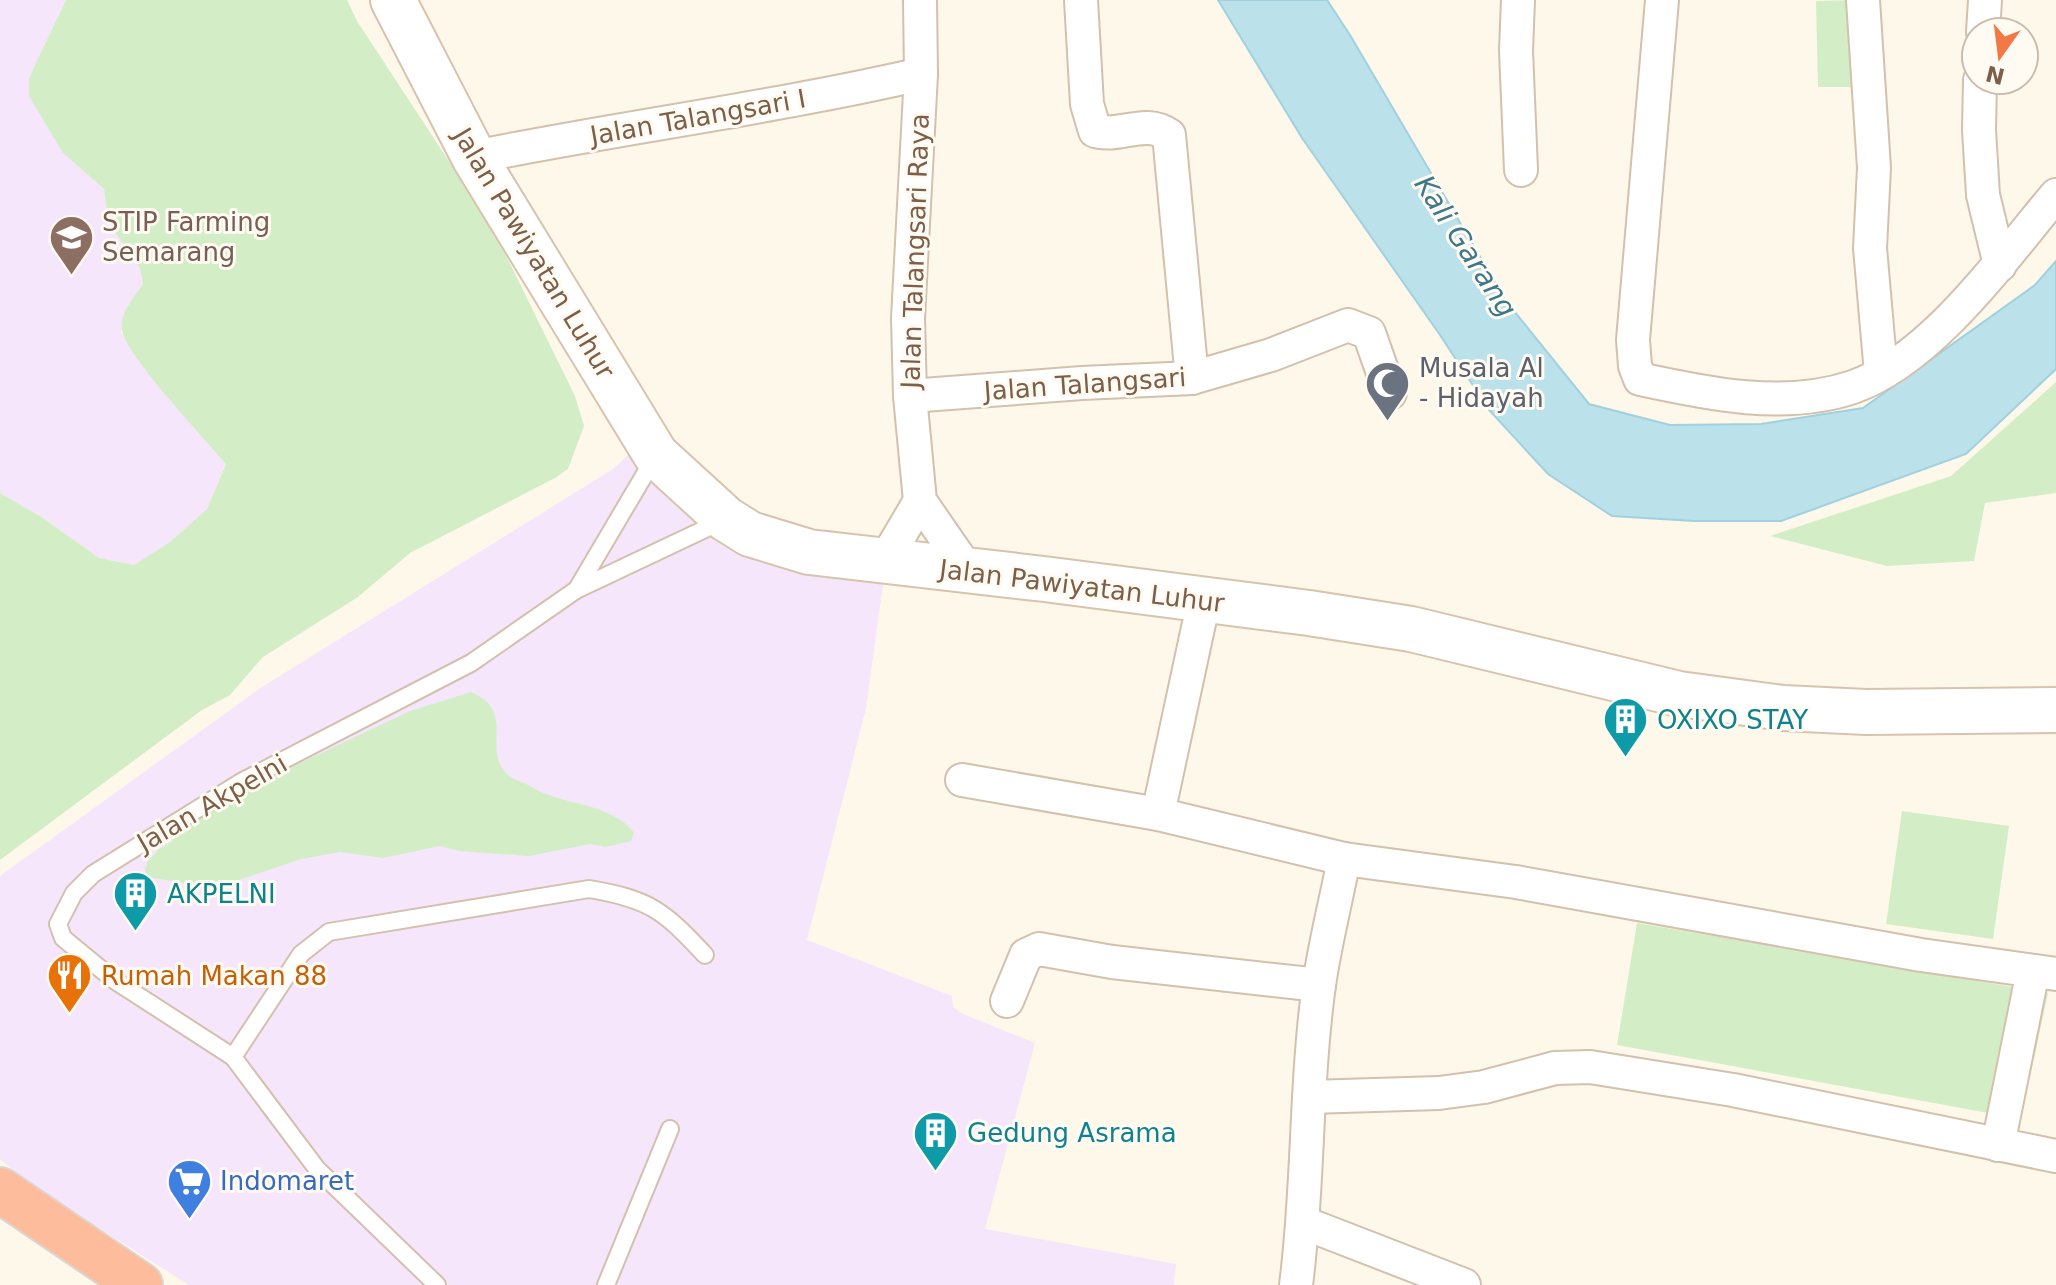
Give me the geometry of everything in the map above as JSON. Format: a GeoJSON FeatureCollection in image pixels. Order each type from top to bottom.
{"type":"FeatureCollection","features":[{"type":"Feature","properties":{"kind":"highway"},"geometry":{"type":"LineString","coordinates":[[0,1190],[140,1285]]}},
{"type":"Feature","properties":{"kind":"main road","name":"Jalan Pawiyatan Luhur"},"geometry":{"type":"LineString","coordinates":[[393,0],[474,157],[656,455],[726,519],[750,534],[809,552],[1044,579],[1411,629],[1679,694],[1783,708],[1866,712],[2056,710]]}},
{"type":"Feature","properties":{"kind":"street","name":"Jalan Talangsari Raya"},"geometry":{"type":"LineString","coordinates":[[920,0],[921,74],[908,318],[910,396],[920,501],[969,572]]}},
{"type":"Feature","properties":{"kind":"street"},"geometry":{"type":"LineString","coordinates":[[1081,0],[1087,104],[1095,131],[1159,128],[1169,135],[1192,378]]}},
{"type":"Feature","properties":{"kind":"street"},"geometry":{"type":"LineString","coordinates":[[1518,0],[1516,51],[1521,170]]}},
{"type":"Feature","properties":{"kind":"street"},"geometry":{"type":"LineString","coordinates":[[1662,0],[1633,340],[1635,366],[1640,379],[1702,391],[1791,399],[1852,387],[1881,373],[1912,352],[1974,295],[2056,195]]}},
{"type":"Feature","properties":{"kind":"street"},"geometry":{"type":"LineString","coordinates":[[1863,0],[1874,168],[1870,248],[1881,373]]}},
{"type":"Feature","properties":{"kind":"street","name":"Jalan Talangsari I"},"geometry":{"type":"LineString","coordinates":[[474,157],[753,109],[921,74]]}},
{"type":"Feature","properties":{"kind":"street"},"geometry":{"type":"LineString","coordinates":[[1980,96],[1983,195],[2000,265]]}},
{"type":"Feature","properties":{"kind":"street","name":"Jalan Talangsari"},"geometry":{"type":"LineString","coordinates":[[910,396],[1192,378],[1271,355],[1348,325],[1369,333],[1390,393]]}},
{"type":"Feature","properties":{"kind":"street"},"geometry":{"type":"LineString","coordinates":[[884,562],[920,501]]}},
{"type":"Feature","properties":{"kind":"street"},"geometry":{"type":"LineString","coordinates":[[1158,814],[1204,600]]}},
{"type":"Feature","properties":{"kind":"street"},"geometry":{"type":"LineString","coordinates":[[962,780],[1158,814],[1344,859],[1516,882],[1921,955],[2045,972],[1998,1145]]}},
{"type":"Feature","properties":{"kind":"street"},"geometry":{"type":"LineString","coordinates":[[1296,1285],[1304,1223],[1319,985],[1344,859]]}},
{"type":"Feature","properties":{"kind":"street"},"geometry":{"type":"LineString","coordinates":[[1007,1001],[1026,955],[1039,949],[1112,962],[1319,985]]}},
{"type":"Feature","properties":{"kind":"street"},"geometry":{"type":"LineString","coordinates":[[1310,1097],[1439,1093],[1484,1087],[1555,1068],[1590,1067],[1733,1090],[2056,1156]]}},
{"type":"Feature","properties":{"kind":"street"},"geometry":{"type":"LineString","coordinates":[[1304,1223],[1464,1285]]}},
{"type":"Feature","properties":{"kind":"lane","name":"Jalan Akpelni"},"geometry":{"type":"LineString","coordinates":[[576,590],[656,455]]}},
{"type":"Feature","properties":{"kind":"lane","name":"Jalan Akpelni"},"geometry":{"type":"LineString","coordinates":[[437,1285],[317,1169],[233,1057],[114,980],[63,938],[58,924],[74,893],[93,874],[241,782],[471,663],[576,590],[726,519]]}},
{"type":"Feature","properties":{"kind":"lane"},"geometry":{"type":"LineString","coordinates":[[233,1057],[301,954],[329,932],[589,889],[615,893],[649,905],[670,918],[705,955]]}},
{"type":"Feature","properties":{"kind":"lane"},"geometry":{"type":"LineString","coordinates":[[606,1285],[670,1129]]}},
{"type":"Feature","properties":{"kind":"shaded area","name":"STIP Farming Semarang"},"geometry":{"type":"Polygon","coordinates":[[[0,0],[66,0],[29,79],[63,153],[104,189],[108,222],[140,268],[143,284],[124,315],[121,332],[138,360],[226,463],[207,509],[170,542],[134,565],[99,558],[43,518],[0,493],[0,0]]]}},
{"type":"Feature","properties":{"kind":"shaded area"},"geometry":{"type":"Polygon","coordinates":[[[629,454],[682,507],[740,551],[883,584],[866,708],[807,940],[952,996],[953,1007],[963,1014],[1035,1043],[985,1229],[1176,1264],[1174,1285],[189,1285],[29,1184],[0,1159],[0,876],[262,687],[613,469],[629,454]]]}},
{"type":"Feature","properties":{"kind":"green space"},"geometry":{"type":"Polygon","coordinates":[[[66,0],[347,0],[357,21],[492,227],[575,396],[584,426],[568,469],[410,553],[358,597],[263,657],[230,695],[202,710],[0,860],[0,493],[43,518],[99,558],[134,565],[170,542],[207,509],[226,464],[150,376],[126,341],[122,329],[123,317],[143,284],[140,268],[108,222],[104,189],[63,153],[29,96],[29,79],[66,0]]]}},
{"type":"Feature","properties":{"kind":"green space"},"geometry":{"type":"Polygon","coordinates":[[[1855,0],[1857,87],[1818,87],[1816,1],[1855,0]]]}},
{"type":"Feature","properties":{"kind":"green space"},"geometry":{"type":"Polygon","coordinates":[[[2056,382],[2056,493],[1985,503],[1974,561],[1887,566],[1770,536],[1951,476],[2056,382]]]}},
{"type":"Feature","properties":{"kind":"green space"},"geometry":{"type":"Polygon","coordinates":[[[471,692],[485,700],[493,710],[497,754],[500,765],[508,775],[542,792],[613,815],[634,833],[631,841],[606,847],[590,844],[529,856],[459,851],[440,846],[383,858],[340,852],[301,859],[210,887],[147,877],[145,869],[148,861],[158,850],[193,822],[258,783],[410,711],[471,692]]]}},
{"type":"Feature","properties":{"kind":"green space"},"geometry":{"type":"Polygon","coordinates":[[[1902,811],[2009,826],[1993,939],[1886,924],[1902,811]]]}},
{"type":"Feature","properties":{"kind":"green space"},"geometry":{"type":"Polygon","coordinates":[[[1637,923],[2048,993],[2021,1119],[1617,1045],[1637,923]]]}},
{"type":"Feature","properties":{"kind":"water","name":"Kali Garang"},"geometry":{"type":"Polygon","coordinates":[[[1218,0],[1327,0],[1506,301],[1589,404],[1670,425],[1761,424],[1863,408],[2035,285],[2056,261],[2056,369],[1966,454],[1781,521],[1694,521],[1612,516],[1548,474],[1489,410],[1302,138],[1218,0]]]}},
{"type":"Feature","properties":{"kind":"place","name":"STIP Farming Semarang"},"geometry":{"type":"Point","coordinates":[71,276]}},
{"type":"Feature","properties":{"kind":"place","name":"Musala Al - Hidayah"},"geometry":{"type":"Point","coordinates":[1388,422]}},
{"type":"Feature","properties":{"kind":"place","name":"OXIXO STAY"},"geometry":{"type":"Point","coordinates":[1626,759]}},
{"type":"Feature","properties":{"kind":"place","name":"AKPELNI"},"geometry":{"type":"Point","coordinates":[136,933]}},
{"type":"Feature","properties":{"kind":"place","name":"Rumah Makan 88"},"geometry":{"type":"Point","coordinates":[70,1015]}},
{"type":"Feature","properties":{"kind":"place","name":"Gedung Asrama"},"geometry":{"type":"Point","coordinates":[936,1172]}},
{"type":"Feature","properties":{"kind":"place","name":"Indomaret"},"geometry":{"type":"Point","coordinates":[189,1220]}}]}
